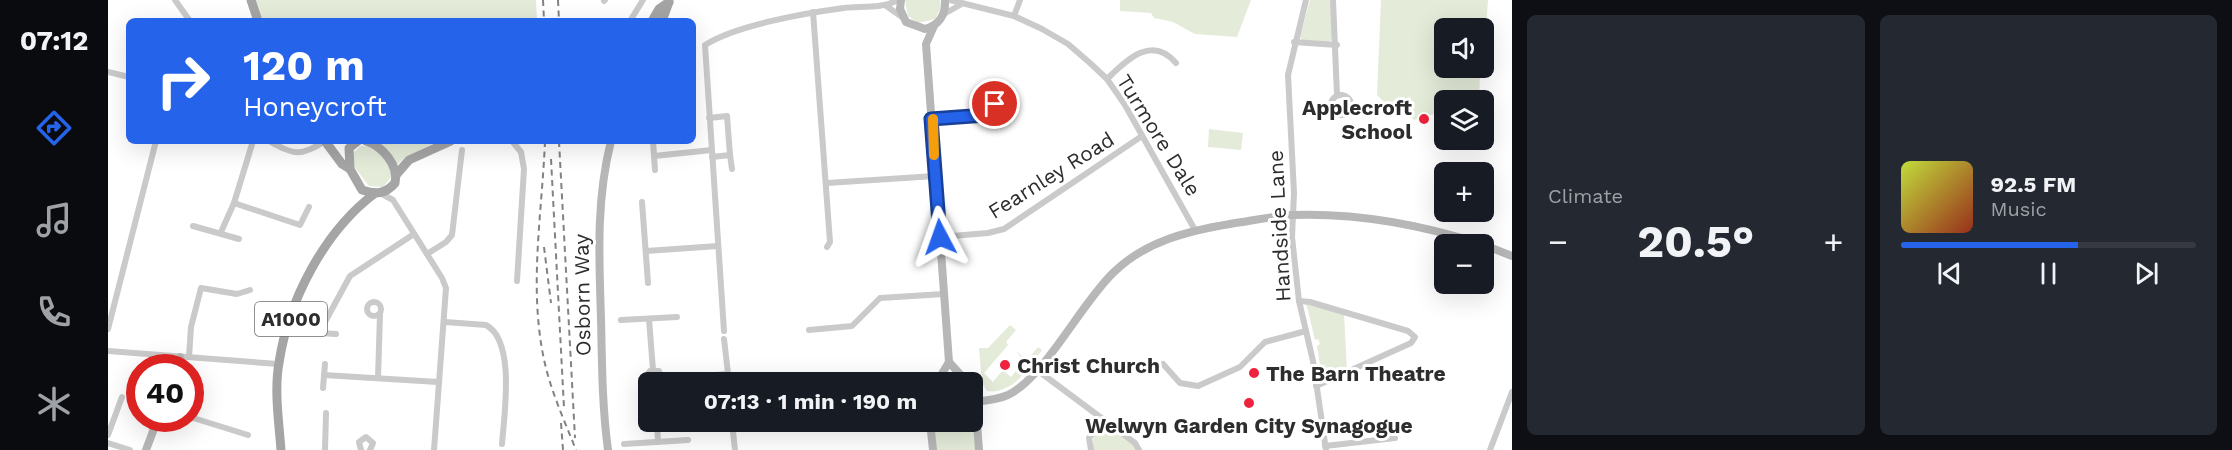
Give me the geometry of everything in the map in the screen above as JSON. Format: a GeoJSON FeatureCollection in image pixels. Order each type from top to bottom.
{"type":"FeatureCollection","features":[{"type":"Feature","properties":{"kind":"main road"},"geometry":{"type":"LineString","coordinates":[[251,0],[257,18]]}},
{"type":"Feature","properties":{"kind":"main road"},"geometry":{"type":"LineString","coordinates":[[654,18],[659,9],[670,1]]}},
{"type":"Feature","properties":{"kind":"main road"},"geometry":{"type":"LineString","coordinates":[[663,18],[670,1]]}},
{"type":"Feature","properties":{"kind":"main road"},"geometry":{"type":"LineString","coordinates":[[327,144],[342,164],[350,169]]}},
{"type":"Feature","properties":{"kind":"main road"},"geometry":{"type":"LineString","coordinates":[[331,144],[349,148]]}},
{"type":"Feature","properties":{"kind":"main road"},"geometry":{"type":"LineString","coordinates":[[349,148],[354,144]]}},
{"type":"Feature","properties":{"kind":"main road"},"geometry":{"type":"LineString","coordinates":[[371,144],[383,151],[396,175]]}},
{"type":"Feature","properties":{"kind":"main road"},"geometry":{"type":"LineString","coordinates":[[392,187],[396,175],[408,160],[444,144]]}},
{"type":"Feature","properties":{"kind":"main road"},"geometry":{"type":"LineString","coordinates":[[349,148],[350,169],[362,190],[377,193]]}},
{"type":"Feature","properties":{"kind":"main road","name":"A1000"},"geometry":{"type":"LineString","coordinates":[[281,450],[278,364],[305,283],[330,242],[358,206],[377,193],[392,187]]}},
{"type":"Feature","properties":{"kind":"main road","name":"A1000"},"geometry":{"type":"LineString","coordinates":[[358,206],[362,190]]}},
{"type":"Feature","properties":{"kind":"street"},"geometry":{"type":"LineString","coordinates":[[175,0],[188,18]]}},
{"type":"Feature","properties":{"kind":"street"},"geometry":{"type":"LineString","coordinates":[[632,18],[643,0]]}},
{"type":"Feature","properties":{"kind":"street"},"geometry":{"type":"LineString","coordinates":[[724,331],[704,48],[706,43],[750,28],[813,12],[885,5],[899,0],[902,17]]}},
{"type":"Feature","properties":{"kind":"street"},"geometry":{"type":"LineString","coordinates":[[944,14],[945,0]]}},
{"type":"Feature","properties":{"kind":"street","name":"Turmore Dale"},"geometry":{"type":"LineString","coordinates":[[950,0],[1014,16],[1068,44],[1107,80],[1142,136],[1195,230]]}},
{"type":"Feature","properties":{"kind":"street"},"geometry":{"type":"LineString","coordinates":[[1014,16],[1020,0]]}},
{"type":"Feature","properties":{"kind":"street","name":"Handside Lane"},"geometry":{"type":"LineString","coordinates":[[1306,0],[1294,42],[1287,93],[1294,193],[1292,215],[1299,301],[1316,386],[1325,448]]}},
{"type":"Feature","properties":{"kind":"street"},"geometry":{"type":"LineString","coordinates":[[1333,0],[1337,45],[1337,95]]}},
{"type":"Feature","properties":{"kind":"street"},"geometry":{"type":"LineString","coordinates":[[943,372],[949,362],[926,44],[934,26],[944,14],[960,4]]}},
{"type":"Feature","properties":{"kind":"street"},"geometry":{"type":"LineString","coordinates":[[885,5],[916,28],[926,44]]}},
{"type":"Feature","properties":{"kind":"street"},"geometry":{"type":"LineString","coordinates":[[813,12],[830,242],[827,247]]}},
{"type":"Feature","properties":{"kind":"street"},"geometry":{"type":"LineString","coordinates":[[916,28],[934,26]]}},
{"type":"Feature","properties":{"kind":"street"},"geometry":{"type":"LineString","coordinates":[[1294,42],[1337,45]]}},
{"type":"Feature","properties":{"kind":"street"},"geometry":{"type":"LineString","coordinates":[[1107,80],[1130,57],[1141,51],[1159,51],[1176,63]]}},
{"type":"Feature","properties":{"kind":"street"},"geometry":{"type":"LineString","coordinates":[[108,72],[126,76]]}},
{"type":"Feature","properties":{"kind":"street"},"geometry":{"type":"LineString","coordinates":[[931,119],[986,115]]}},
{"type":"Feature","properties":{"kind":"street"},"geometry":{"type":"LineString","coordinates":[[709,118],[727,116],[732,169]]}},
{"type":"Feature","properties":{"kind":"street","name":"Fearnley Road"},"geometry":{"type":"LineString","coordinates":[[940,237],[988,233],[1004,229],[1142,136]]}},
{"type":"Feature","properties":{"kind":"street"},"geometry":{"type":"LineString","coordinates":[[108,329],[155,144]]}},
{"type":"Feature","properties":{"kind":"street"},"geometry":{"type":"LineString","coordinates":[[221,232],[234,203],[252,144]]}},
{"type":"Feature","properties":{"kind":"street"},"geometry":{"type":"LineString","coordinates":[[274,144],[287,152],[302,153],[324,144]]}},
{"type":"Feature","properties":{"kind":"street"},"geometry":{"type":"LineString","coordinates":[[514,144],[521,152],[524,169],[517,281]]}},
{"type":"Feature","properties":{"kind":"street","name":"Osborn Way"},"geometry":{"type":"LineString","coordinates":[[608,450],[602,354],[599,225],[600,195],[610,144]]}},
{"type":"Feature","properties":{"kind":"street"},"geometry":{"type":"LineString","coordinates":[[653,144],[655,170]]}},
{"type":"Feature","properties":{"kind":"street"},"geometry":{"type":"LineString","coordinates":[[427,254],[446,242],[452,235],[462,150]]}},
{"type":"Feature","properties":{"kind":"street"},"geometry":{"type":"LineString","coordinates":[[654,156],[730,155]]}},
{"type":"Feature","properties":{"kind":"street"},"geometry":{"type":"LineString","coordinates":[[826,183],[935,176]]}},
{"type":"Feature","properties":{"kind":"street"},"geometry":{"type":"LineString","coordinates":[[392,187],[393,200],[445,284],[445,322],[438,382],[434,450]]}},
{"type":"Feature","properties":{"kind":"street"},"geometry":{"type":"LineString","coordinates":[[377,193],[393,200]]}},
{"type":"Feature","properties":{"kind":"street"},"geometry":{"type":"LineString","coordinates":[[642,202],[648,283]]}},
{"type":"Feature","properties":{"kind":"street"},"geometry":{"type":"LineString","coordinates":[[234,203],[300,225],[309,207]]}},
{"type":"Feature","properties":{"kind":"street"},"geometry":{"type":"LineString","coordinates":[[983,400],[1008,395],[1020,387],[1037,370],[1091,298],[1116,270],[1148,248],[1195,230],[1292,215],[1393,223],[1438,234]]}},
{"type":"Feature","properties":{"kind":"street"},"geometry":{"type":"LineString","coordinates":[[193,226],[240,239]]}},
{"type":"Feature","properties":{"kind":"street"},"geometry":{"type":"LineString","coordinates":[[336,334],[319,333],[350,276],[414,234]]}},
{"type":"Feature","properties":{"kind":"street"},"geometry":{"type":"LineString","coordinates":[[646,251],[718,246]]}},
{"type":"Feature","properties":{"kind":"street"},"geometry":{"type":"LineString","coordinates":[[1494,249],[1512,256]]}},
{"type":"Feature","properties":{"kind":"street"},"geometry":{"type":"LineString","coordinates":[[185,354],[201,288],[237,294],[250,290]]}},
{"type":"Feature","properties":{"kind":"street"},"geometry":{"type":"LineString","coordinates":[[809,330],[852,326],[880,298],[944,294]]}},
{"type":"Feature","properties":{"kind":"street"},"geometry":{"type":"LineString","coordinates":[[1299,301],[1310,302],[1408,331],[1415,337],[1411,343],[1316,386]]}},
{"type":"Feature","properties":{"kind":"street"},"geometry":{"type":"LineString","coordinates":[[378,378],[380,314]]}},
{"type":"Feature","properties":{"kind":"street"},"geometry":{"type":"LineString","coordinates":[[621,320],[677,317]]}},
{"type":"Feature","properties":{"kind":"street"},"geometry":{"type":"LineString","coordinates":[[649,319],[653,370]]}},
{"type":"Feature","properties":{"kind":"street"},"geometry":{"type":"LineString","coordinates":[[445,322],[486,325],[496,335],[506,370],[502,444]]}},
{"type":"Feature","properties":{"kind":"street"},"geometry":{"type":"LineString","coordinates":[[1163,364],[1180,383],[1198,386],[1240,367],[1265,342],[1306,331]]}},
{"type":"Feature","properties":{"kind":"street"},"geometry":{"type":"LineString","coordinates":[[724,339],[728,372]]}},
{"type":"Feature","properties":{"kind":"street"},"geometry":{"type":"LineString","coordinates":[[108,351],[146,354]]}},
{"type":"Feature","properties":{"kind":"street"},"geometry":{"type":"LineString","coordinates":[[204,358],[278,364]]}},
{"type":"Feature","properties":{"kind":"street"},"geometry":{"type":"LineString","coordinates":[[949,362],[958,372]]}},
{"type":"Feature","properties":{"kind":"street"},"geometry":{"type":"LineString","coordinates":[[323,388],[325,364]]}},
{"type":"Feature","properties":{"kind":"street"},"geometry":{"type":"LineString","coordinates":[[649,372],[653,370],[658,372]]}},
{"type":"Feature","properties":{"kind":"street"},"geometry":{"type":"LineString","coordinates":[[1037,370],[1135,443],[1139,450]]}},
{"type":"Feature","properties":{"kind":"street"},"geometry":{"type":"LineString","coordinates":[[324,375],[438,382]]}},
{"type":"Feature","properties":{"kind":"street"},"geometry":{"type":"LineString","coordinates":[[1490,450],[1512,392]]}},
{"type":"Feature","properties":{"kind":"street"},"geometry":{"type":"LineString","coordinates":[[108,435],[122,397]]}},
{"type":"Feature","properties":{"kind":"street"},"geometry":{"type":"LineString","coordinates":[[325,450],[326,413]]}},
{"type":"Feature","properties":{"kind":"street"},"geometry":{"type":"LineString","coordinates":[[1091,450],[1089,438],[1102,418]]}},
{"type":"Feature","properties":{"kind":"street"},"geometry":{"type":"LineString","coordinates":[[204,421],[248,435]]}},
{"type":"Feature","properties":{"kind":"street"},"geometry":{"type":"LineString","coordinates":[[146,450],[153,432]]}},
{"type":"Feature","properties":{"kind":"street"},"geometry":{"type":"LineString","coordinates":[[658,432],[658,442]]}},
{"type":"Feature","properties":{"kind":"street"},"geometry":{"type":"LineString","coordinates":[[733,432],[735,450]]}},
{"type":"Feature","properties":{"kind":"street"},"geometry":{"type":"LineString","coordinates":[[931,432],[933,450]]}},
{"type":"Feature","properties":{"kind":"street"},"geometry":{"type":"LineString","coordinates":[[977,432],[979,450]]}},
{"type":"Feature","properties":{"kind":"street"},"geometry":{"type":"LineString","coordinates":[[361,450],[359,442],[366,437],[373,443],[371,450]]}},
{"type":"Feature","properties":{"kind":"street"},"geometry":{"type":"LineString","coordinates":[[1325,448],[1395,438]]}},
{"type":"Feature","properties":{"kind":"street"},"geometry":{"type":"LineString","coordinates":[[624,444],[688,440]]}},
{"type":"Feature","properties":{"kind":"street"},"geometry":{"type":"LineString","coordinates":[[108,443],[130,450]]}},
{"type":"Feature","properties":{"kind":"green space"},"geometry":{"type":"Polygon","coordinates":[[[251,0],[536,0],[537,18],[257,18],[251,0]]]}},
{"type":"Feature","properties":{"kind":"green space"},"geometry":{"type":"Polygon","coordinates":[[[905,0],[940,0],[941,8],[935,19],[918,23],[908,16],[905,0]]]}},
{"type":"Feature","properties":{"kind":"green space"},"geometry":{"type":"Polygon","coordinates":[[[1120,0],[1251,0],[1237,37],[1195,34],[1173,22],[1154,18],[1151,13],[1120,11],[1120,0]]]}},
{"type":"Feature","properties":{"kind":"green space"},"geometry":{"type":"Polygon","coordinates":[[[1310,0],[1331,0],[1335,38],[1329,42],[1303,41],[1300,37],[1310,0]]]}},
{"type":"Feature","properties":{"kind":"green space"},"geometry":{"type":"Polygon","coordinates":[[[1381,0],[1488,0],[1487,18],[1434,18],[1434,78],[1480,78],[1479,90],[1434,90],[1434,114],[1414,120],[1402,108],[1385,103],[1377,95],[1381,0]]]}},
{"type":"Feature","properties":{"kind":"green space"},"geometry":{"type":"Polygon","coordinates":[[[1209,129],[1243,133],[1241,150],[1208,147],[1209,129]]]}},
{"type":"Feature","properties":{"kind":"green space"},"geometry":{"type":"Polygon","coordinates":[[[380,144],[433,144],[404,158],[397,165],[380,144]]]}},
{"type":"Feature","properties":{"kind":"green space"},"geometry":{"type":"Polygon","coordinates":[[[361,146],[377,151],[388,165],[392,176],[383,187],[369,186],[353,165],[353,153],[361,146]]]}},
{"type":"Feature","properties":{"kind":"green space"},"geometry":{"type":"Polygon","coordinates":[[[1306,303],[1344,314],[1347,370],[1323,382],[1317,346],[1320,344],[1318,339],[1315,340],[1306,303]]]}},
{"type":"Feature","properties":{"kind":"green space"},"geometry":{"type":"Polygon","coordinates":[[[1010,325],[1016,330],[1006,342],[1008,345],[984,373],[993,382],[1003,370],[1011,377],[1024,361],[1016,351],[1027,360],[1038,347],[1042,350],[1026,372],[1012,384],[996,391],[987,391],[983,385],[979,348],[988,348],[1010,325]]]}},
{"type":"Feature","properties":{"kind":"green space"},"geometry":{"type":"Polygon","coordinates":[[[1104,425],[1133,445],[1136,450],[1093,450],[1093,434],[1104,425]]]}},
{"type":"Feature","properties":{"kind":"green space"},"geometry":{"type":"Polygon","coordinates":[[[934,432],[975,432],[977,450],[935,450],[934,432]]]}},
{"type":"Feature","properties":{"kind":"railway"},"geometry":{"type":"LineString","coordinates":[[543,0],[544,18]]}},
{"type":"Feature","properties":{"kind":"railway"},"geometry":{"type":"LineString","coordinates":[[558,0],[559,18]]}},
{"type":"Feature","properties":{"kind":"railway"},"geometry":{"type":"LineString","coordinates":[[545,144],[537,308],[545,364],[551,386],[576,450]]}},
{"type":"Feature","properties":{"kind":"railway"},"geometry":{"type":"LineString","coordinates":[[559,144],[575,438]]}},
{"type":"Feature","properties":{"kind":"railway"},"geometry":{"type":"LineString","coordinates":[[551,159],[564,408]]}},
{"type":"Feature","properties":{"kind":"railway"},"geometry":{"type":"LineString","coordinates":[[544,247],[551,303]]}},
{"type":"Feature","properties":{"kind":"railway"},"geometry":{"type":"LineString","coordinates":[[561,423],[563,450]]}},
{"type":"Feature","properties":{"kind":"slow traffic"},"geometry":{"type":"LineString","coordinates":[[933,119],[931,119],[934,155]]}},
{"type":"Feature","properties":{"kind":"place","name":"Applecroft School"},"geometry":{"type":"Point","coordinates":[1424,119]}},
{"type":"Feature","properties":{"kind":"place","name":"Christ Church"},"geometry":{"type":"Point","coordinates":[1005,365]}},
{"type":"Feature","properties":{"kind":"place","name":"The Barn Theatre"},"geometry":{"type":"Point","coordinates":[1254,373]}},
{"type":"Feature","properties":{"kind":"place","name":"Welwyn Garden City Synagogue"},"geometry":{"type":"Point","coordinates":[1249,403]}},
{"type":"Feature","properties":{"kind":"route"},"geometry":{"type":"LineString","coordinates":[[940,237],[931,119],[986,115],[989,108],[995,104]]}}]}
